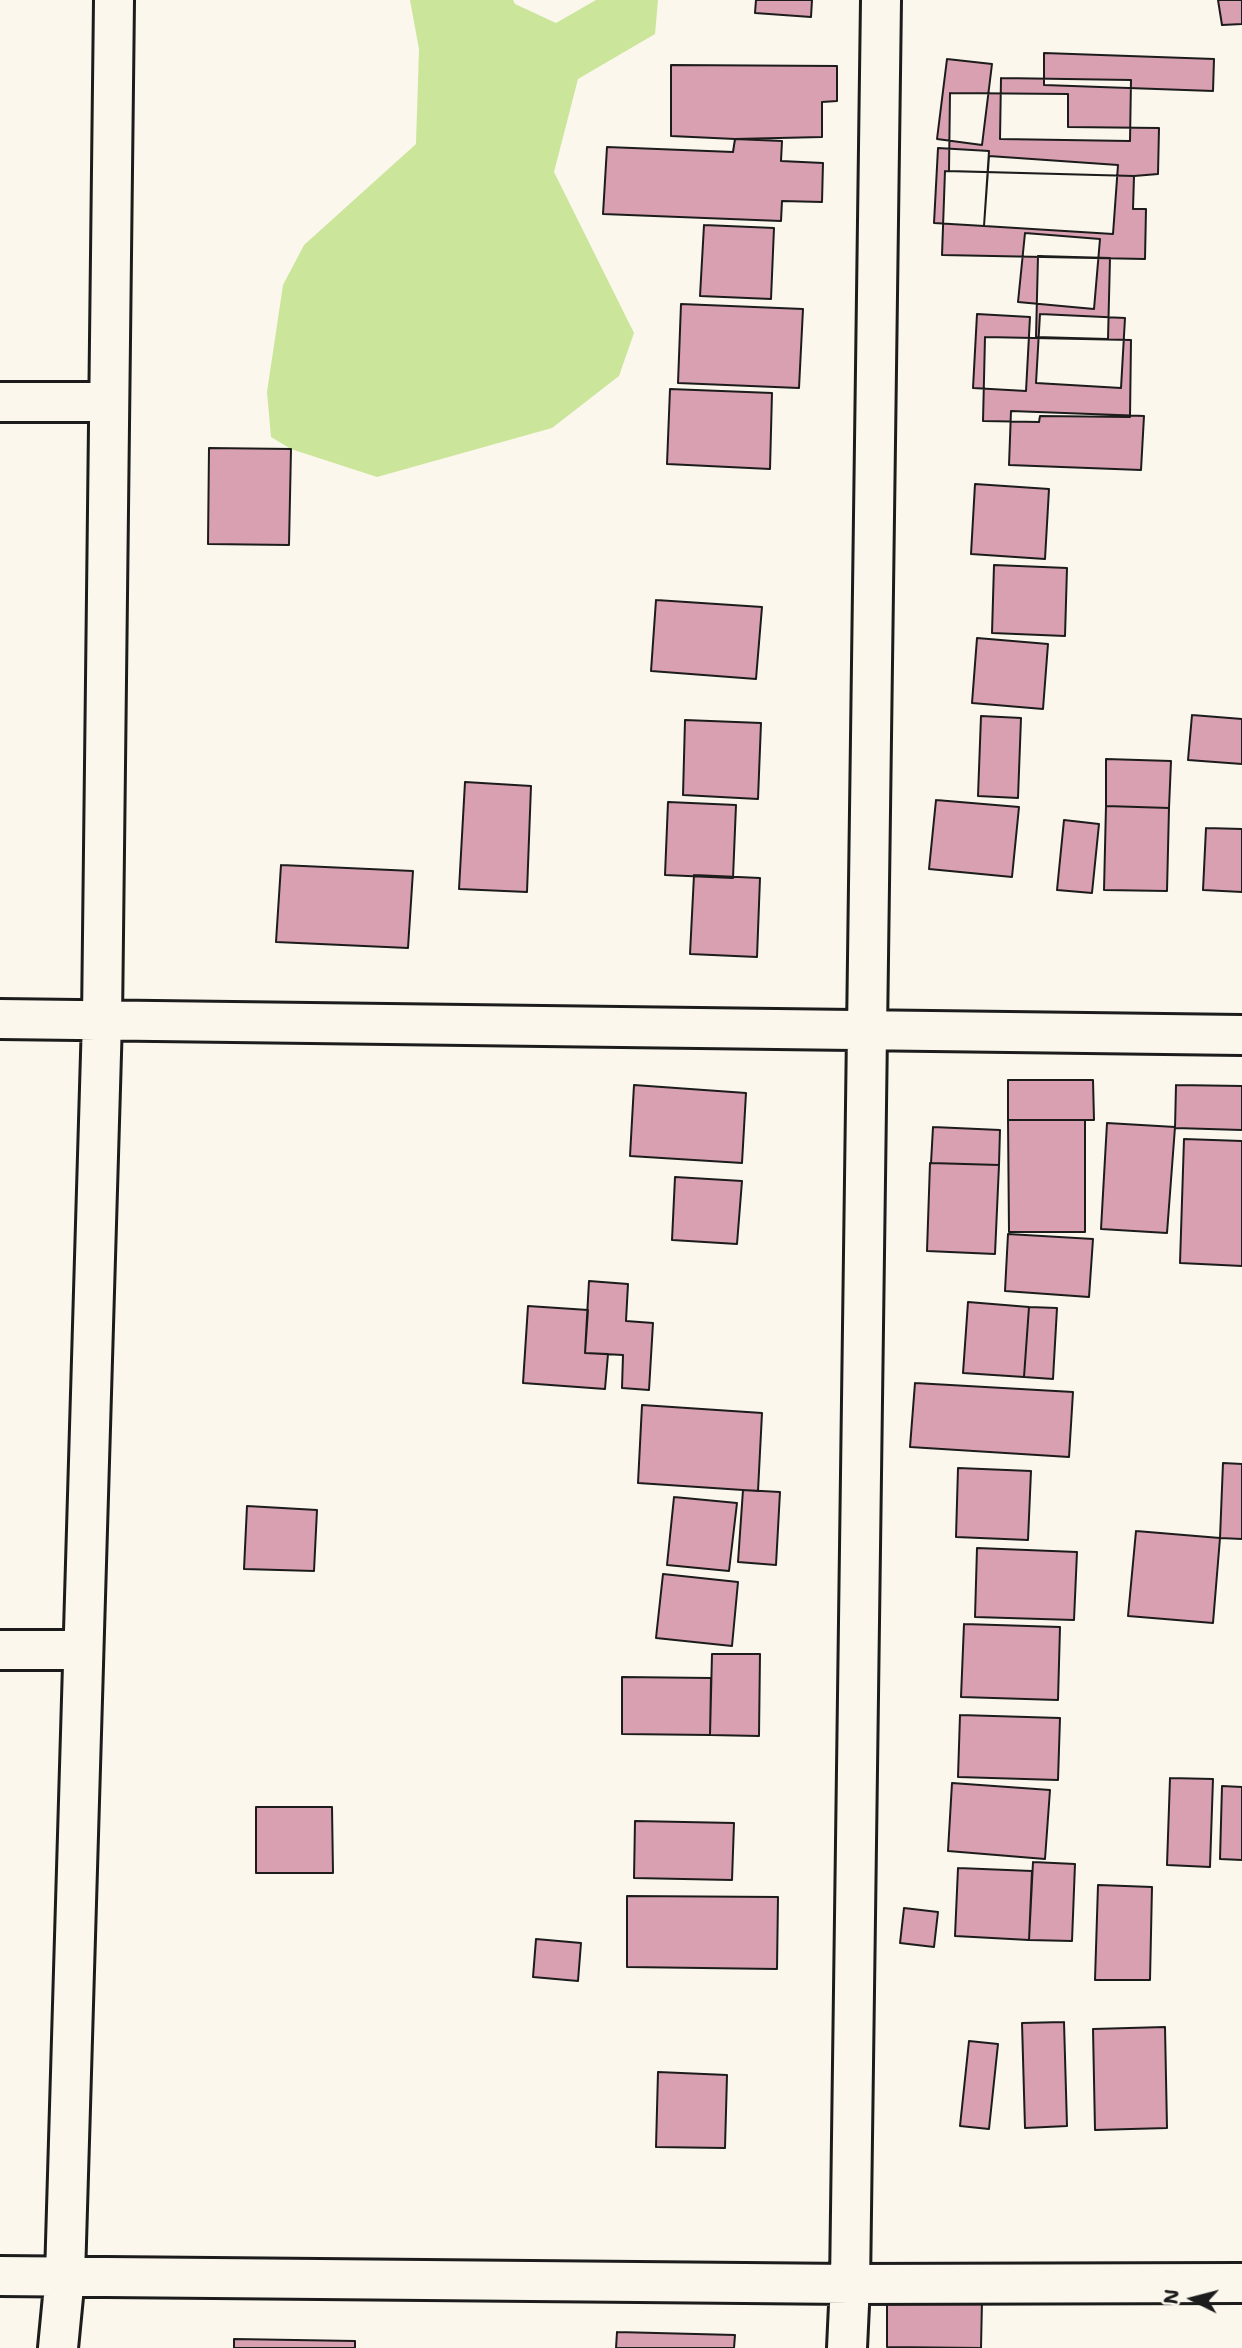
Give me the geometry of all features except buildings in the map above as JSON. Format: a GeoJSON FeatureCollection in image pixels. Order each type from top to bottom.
{"type":"FeatureCollection","features":[{"type":"Feature","properties":{"kind":"street"},"geometry":{"type":"LineString","coordinates":[[58,2348],[65,2276],[102,1020],[114,0]]}},
{"type":"Feature","properties":{"kind":"street"},"geometry":{"type":"LineString","coordinates":[[847,2348],[881,0]]}},
{"type":"Feature","properties":{"kind":"street"},"geometry":{"type":"LineString","coordinates":[[0,402],[108,401]]}},
{"type":"Feature","properties":{"kind":"street"},"geometry":{"type":"LineString","coordinates":[[0,1019],[1242,1035]]}},
{"type":"Feature","properties":{"kind":"street"},"geometry":{"type":"LineString","coordinates":[[0,1650],[83,1650]]}},
{"type":"Feature","properties":{"kind":"street"},"geometry":{"type":"LineString","coordinates":[[0,2276],[850,2284],[1242,2283]]}},
{"type":"Feature","properties":{"kind":"green space"},"geometry":{"type":"Polygon","coordinates":[[[410,0],[513,0],[515,4],[556,23],[596,0],[658,0],[655,34],[578,79],[554,172],[634,333],[619,376],[552,428],[377,477],[291,449],[271,437],[267,392],[283,285],[304,245],[416,144],[419,49],[410,0]]]}}]}
